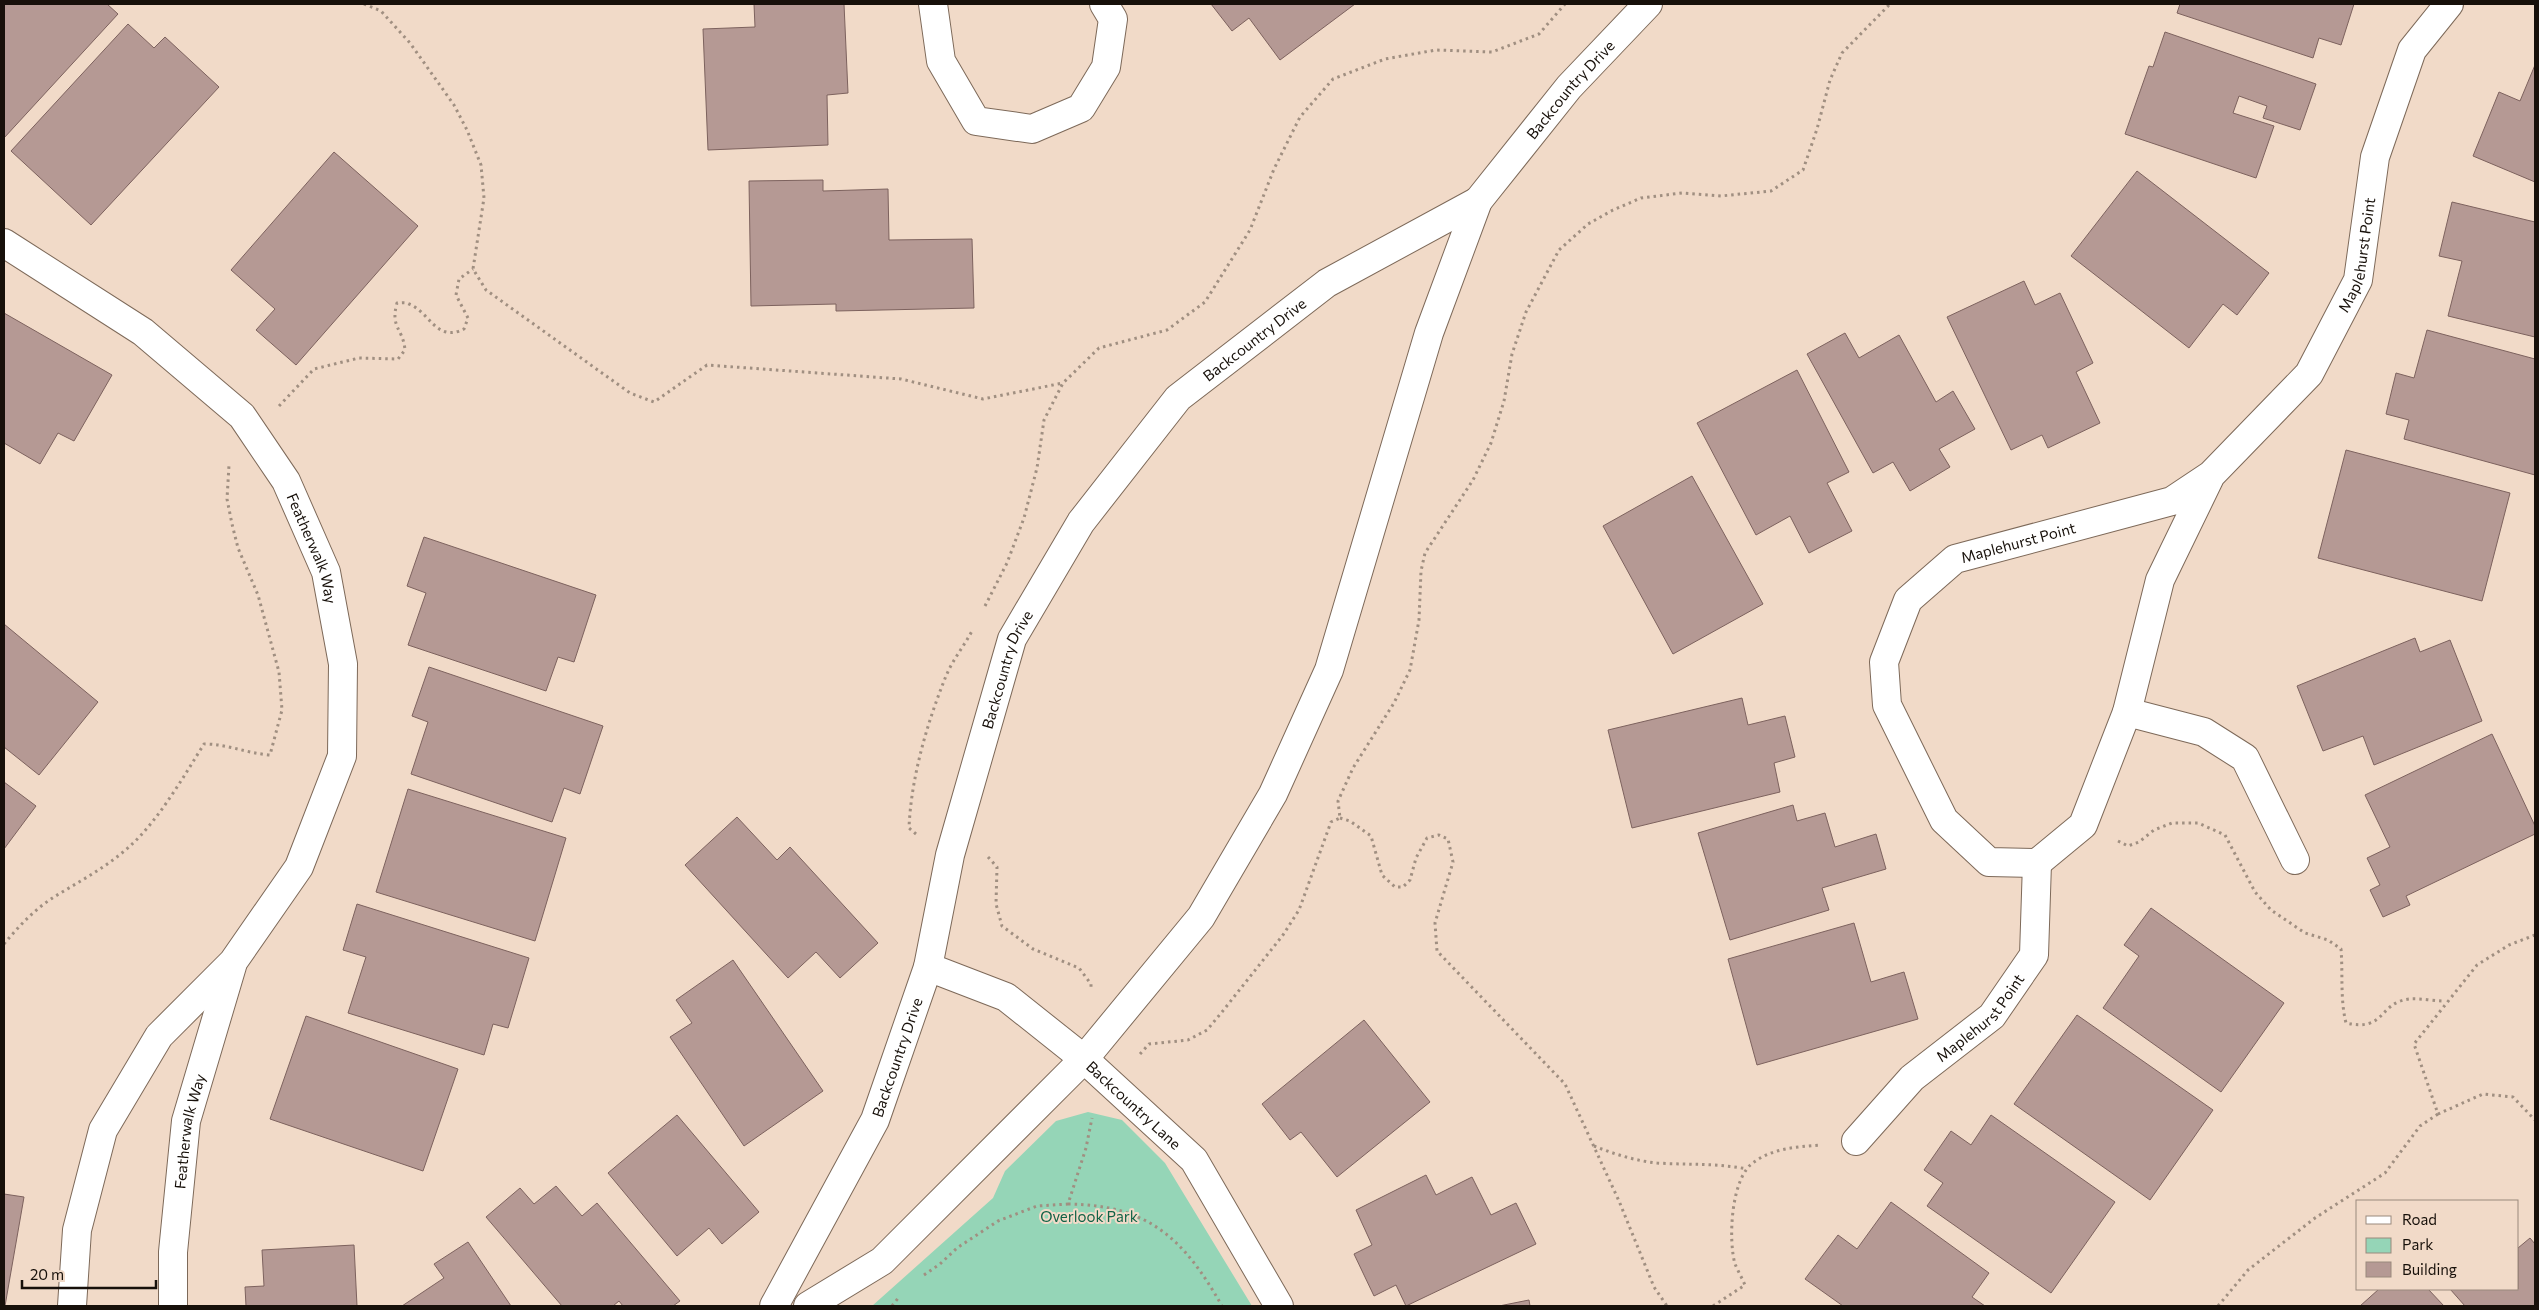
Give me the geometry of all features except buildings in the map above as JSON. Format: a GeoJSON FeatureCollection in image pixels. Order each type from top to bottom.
{"type":"FeatureCollection","features":[{"type":"Feature","properties":{"kind":"street"},"geometry":{"type":"LineString","coordinates":[[933,4],[941,61],[976,121],[1032,130],[1081,108],[1106,67],[1113,20],[1104,4]]}},
{"type":"Feature","properties":{"kind":"street","name":"Backcountry Drive"},"geometry":{"type":"LineString","coordinates":[[808,1306],[882,1262],[1084,1059],[1201,917],[1273,794],[1330,670],[1429,333],[1478,201],[1569,87],[1648,4]]}},
{"type":"Feature","properties":{"kind":"street","name":"Maplehurst Point"},"geometry":{"type":"LineString","coordinates":[[2211,475],[2160,580],[2128,712],[2083,825],[2037,863],[1989,862],[1944,820],[1887,705],[1884,662],[1908,600],[1955,558],[2172,501],[2211,475],[2310,374],[2358,280],[2376,157],[2412,50],[2449,4]]}},
{"type":"Feature","properties":{"kind":"street","name":"Backcountry Drive"},"geometry":{"type":"LineString","coordinates":[[774,1306],[874,1120],[928,967],[952,849],[1012,639],[1081,522],[1178,398],[1327,283],[1478,201]]}},
{"type":"Feature","properties":{"kind":"street","name":"Featherwalk Way"},"geometry":{"type":"LineString","coordinates":[[4,243],[143,332],[242,416],[286,481],[326,572],[343,664],[342,756],[299,867],[233,962],[159,1036],[103,1130],[77,1230],[72,1306]]}},
{"type":"Feature","properties":{"kind":"street"},"geometry":{"type":"LineString","coordinates":[[2128,712],[2204,732],[2246,758],[2295,860]]}},
{"type":"Feature","properties":{"kind":"street","name":"Maplehurst Point"},"geometry":{"type":"LineString","coordinates":[[1856,1141],[1912,1078],[1992,1016],[2034,955],[2037,863]]}},
{"type":"Feature","properties":{"kind":"street","name":"Featherwalk Way"},"geometry":{"type":"LineString","coordinates":[[173,1306],[173,1252],[186,1121],[233,962]]}},
{"type":"Feature","properties":{"kind":"street","name":"Backcountry Lane"},"geometry":{"type":"LineString","coordinates":[[928,967],[1006,998],[1084,1059],[1194,1160],[1280,1306]]}},
{"type":"Feature","properties":{"kind":"path"},"geometry":{"type":"LineString","coordinates":[[364,4],[381,12],[410,43],[454,105],[467,130],[481,165],[484,198],[473,270],[486,290],[630,393],[654,402],[707,365],[901,380],[983,399],[1064,383]]}},
{"type":"Feature","properties":{"kind":"path"},"geometry":{"type":"LineString","coordinates":[[1340,818],[1338,801],[1353,768],[1394,703],[1410,670],[1418,628],[1421,572],[1425,553],[1473,480],[1491,443],[1504,401],[1512,354],[1526,312],[1559,250],[1588,224],[1613,210],[1642,198],[1682,193],[1721,196],[1771,191],[1803,170],[1818,129],[1830,80],[1842,53],[1890,4]]}},
{"type":"Feature","properties":{"kind":"path"},"geometry":{"type":"LineString","coordinates":[[4,944],[17,928],[52,898],[98,872],[131,846],[177,786],[204,744],[223,744],[248,753],[270,755],[282,710],[280,672],[258,595],[238,548],[227,499],[231,444],[247,424],[280,406],[314,369],[359,358],[398,359],[405,350],[404,342],[393,318],[397,303],[409,304],[430,323],[445,332],[455,334],[464,329],[468,318],[456,294],[459,279],[473,270]]}},
{"type":"Feature","properties":{"kind":"path"},"geometry":{"type":"LineString","coordinates":[[1068,1204],[1086,1148],[1093,1111],[1112,1085],[1150,1044],[1188,1040],[1207,1030],[1283,935],[1299,910],[1332,822],[1340,818],[1350,821],[1371,836],[1382,875],[1395,888],[1403,886],[1410,880],[1416,858],[1427,838],[1439,835],[1448,839],[1453,862],[1435,923],[1437,951],[1565,1084],[1594,1146],[1654,1287],[1667,1306]]}},
{"type":"Feature","properties":{"kind":"path"},"geometry":{"type":"LineString","coordinates":[[2113,839],[2128,846],[2139,842],[2154,830],[2172,823],[2198,823],[2224,835],[2255,892],[2271,910],[2305,933],[2328,940],[2341,949],[2343,975],[2342,1004],[2346,1023],[2358,1026],[2373,1024],[2389,1008],[2409,999],[2445,1001]]}},
{"type":"Feature","properties":{"kind":"path"},"geometry":{"type":"LineString","coordinates":[[2438,1114],[2414,1044],[2445,1001],[2477,964],[2509,945],[2535,935]]}},
{"type":"Feature","properties":{"kind":"path"},"geometry":{"type":"LineString","coordinates":[[2218,1306],[2248,1270],[2315,1218],[2385,1173],[2420,1126],[2438,1114],[2483,1094],[2513,1097],[2535,1120]]}},
{"type":"Feature","properties":{"kind":"path"},"geometry":{"type":"LineString","coordinates":[[1713,1306],[1745,1285],[1735,1263],[1732,1223],[1740,1178],[1753,1162],[1780,1149],[1823,1144]]}},
{"type":"Feature","properties":{"kind":"path"},"geometry":{"type":"LineString","coordinates":[[1594,1146],[1616,1155],[1656,1163],[1727,1165],[1747,1170]]}},
{"type":"Feature","properties":{"kind":"path"},"geometry":{"type":"LineString","coordinates":[[919,1278],[940,1264],[957,1248],[998,1221],[1037,1206],[1087,1204],[1121,1210],[1151,1222],[1175,1240],[1198,1267],[1222,1306]]}},
{"type":"Feature","properties":{"kind":"path"},"geometry":{"type":"LineString","coordinates":[[892,1306],[906,1290]]}},
{"type":"Feature","properties":{"kind":"green space","name":"Overlook Park"},"geometry":{"type":"Polygon","coordinates":[[[1088,1112],[1122,1120],[1165,1163],[1252,1306],[872,1306],[993,1198],[1005,1171],[1056,1121],[1088,1112]]]}}]}
